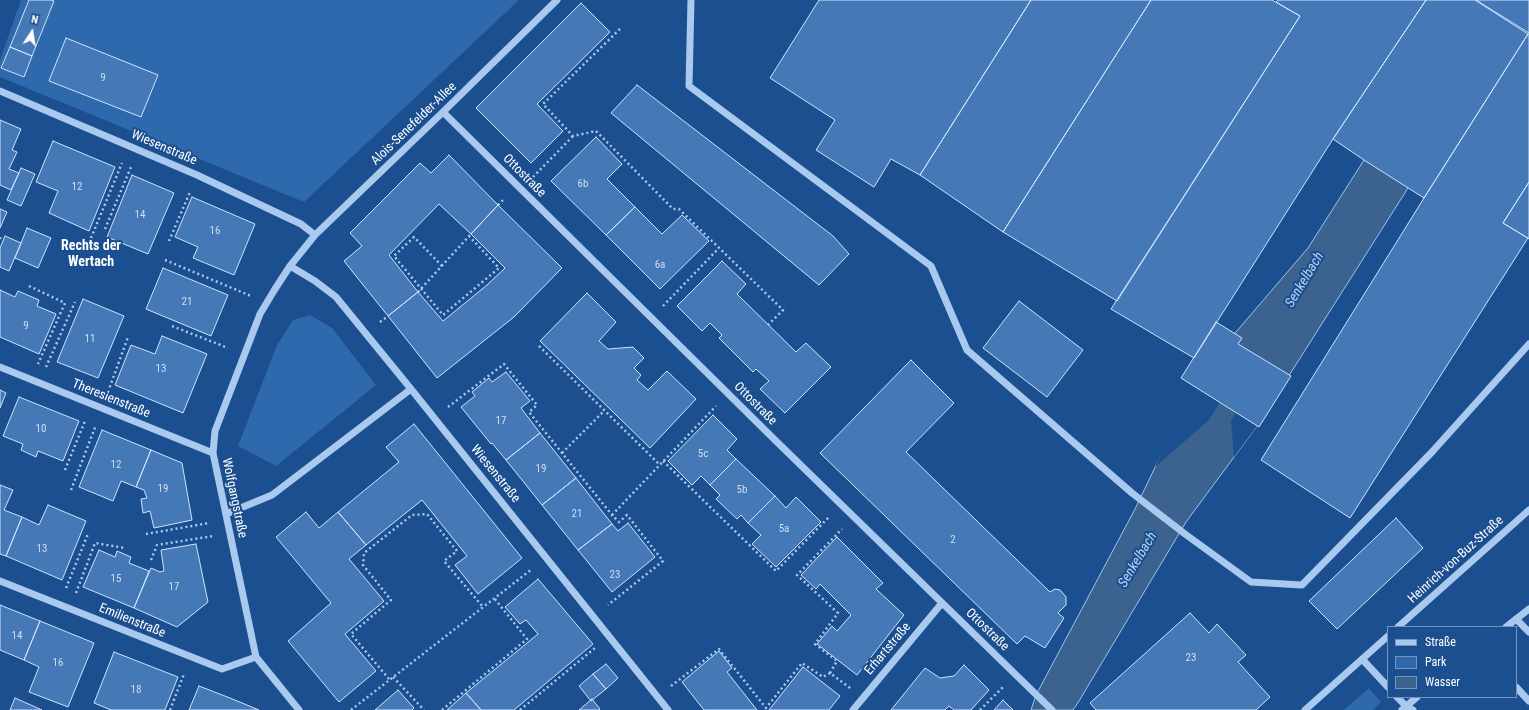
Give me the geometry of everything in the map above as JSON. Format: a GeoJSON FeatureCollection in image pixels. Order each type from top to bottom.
{"type":"FeatureCollection","features":[{"type":"Feature","properties":{"kind":"street","name":"Alois-Senefelder-Allee"},"geometry":{"type":"LineString","coordinates":[[290,266],[315,235],[557,0]]}},
{"type":"Feature","properties":{"kind":"street"},"geometry":{"type":"LineString","coordinates":[[691,0],[689,86],[931,266],[967,350],[1132,493],[1251,582],[1302,585],[1432,452],[1529,344]]}},
{"type":"Feature","properties":{"kind":"street","name":"Wiesenstraße"},"geometry":{"type":"LineString","coordinates":[[0,91],[197,175],[301,224],[315,235]]}},
{"type":"Feature","properties":{"kind":"street","name":"Ottostraße"},"geometry":{"type":"LineString","coordinates":[[443,112],[841,505],[1052,710]]}},
{"type":"Feature","properties":{"kind":"street","name":"Wiesenstraße"},"geometry":{"type":"LineString","coordinates":[[290,266],[315,281],[336,297],[668,710]]}},
{"type":"Feature","properties":{"kind":"street","name":"Wolfgangstraße"},"geometry":{"type":"LineString","coordinates":[[290,266],[260,314],[215,431],[212,453],[256,657],[299,710]]}},
{"type":"Feature","properties":{"kind":"street","name":"Theresienstraße"},"geometry":{"type":"LineString","coordinates":[[0,367],[212,453]]}},
{"type":"Feature","properties":{"kind":"street"},"geometry":{"type":"LineString","coordinates":[[226,517],[272,495],[411,389]]}},
{"type":"Feature","properties":{"kind":"street","name":"Heinrich-von-Buz-Straße"},"geometry":{"type":"LineString","coordinates":[[1399,626],[1529,510]]}},
{"type":"Feature","properties":{"kind":"street","name":"Emilienstraße"},"geometry":{"type":"LineString","coordinates":[[0,581],[222,669],[256,657]]}},
{"type":"Feature","properties":{"kind":"street","name":"Erhartstraße"},"geometry":{"type":"LineString","coordinates":[[853,710],[942,603]]}},
{"type":"Feature","properties":{"kind":"street"},"geometry":{"type":"LineString","coordinates":[[1507,626],[1529,609]]}},
{"type":"Feature","properties":{"kind":"street"},"geometry":{"type":"LineString","coordinates":[[1516,619],[1529,632]]}},
{"type":"Feature","properties":{"kind":"street"},"geometry":{"type":"LineString","coordinates":[[1305,710],[1387,637]]}},
{"type":"Feature","properties":{"kind":"street"},"geometry":{"type":"LineString","coordinates":[[1362,659],[1387,686]]}},
{"type":"Feature","properties":{"kind":"street"},"geometry":{"type":"LineString","coordinates":[[1517,688],[1529,701]]}},
{"type":"Feature","properties":{"kind":"street"},"geometry":{"type":"LineString","coordinates":[[1398,698],[1404,708],[1413,710]]}},
{"type":"Feature","properties":{"kind":"street"},"geometry":{"type":"LineString","coordinates":[[1404,708],[1416,698]]}},
{"type":"Feature","properties":{"kind":"path"},"geometry":{"type":"LineString","coordinates":[[573,136],[543,104],[620,29]]}},
{"type":"Feature","properties":{"kind":"path"},"geometry":{"type":"LineString","coordinates":[[521,190],[573,136],[596,131],[673,209],[679,209],[718,249],[783,310],[768,325]]}},
{"type":"Feature","properties":{"kind":"path"},"geometry":{"type":"LineString","coordinates":[[91,238],[129,146]]}},
{"type":"Feature","properties":{"kind":"path"},"geometry":{"type":"LineString","coordinates":[[105,229],[138,150]]}},
{"type":"Feature","properties":{"kind":"path"},"geometry":{"type":"LineString","coordinates":[[169,241],[197,175]]}},
{"type":"Feature","properties":{"kind":"path"},"geometry":{"type":"LineString","coordinates":[[418,292],[421,289],[442,266],[470,235],[500,268],[443,315],[421,289],[394,256],[414,238],[442,266]]}},
{"type":"Feature","properties":{"kind":"path"},"geometry":{"type":"LineString","coordinates":[[651,318],[718,249]]}},
{"type":"Feature","properties":{"kind":"path"},"geometry":{"type":"LineString","coordinates":[[165,260],[267,302]]}},
{"type":"Feature","properties":{"kind":"path"},"geometry":{"type":"LineString","coordinates":[[29,286],[65,303],[31,379]]}},
{"type":"Feature","properties":{"kind":"path"},"geometry":{"type":"LineString","coordinates":[[39,382],[75,302]]}},
{"type":"Feature","properties":{"kind":"path"},"geometry":{"type":"LineString","coordinates":[[172,326],[245,355]]}},
{"type":"Feature","properties":{"kind":"path"},"geometry":{"type":"LineString","coordinates":[[71,490],[103,408],[128,337]]}},
{"type":"Feature","properties":{"kind":"path"},"geometry":{"type":"LineString","coordinates":[[539,346],[660,465]]}},
{"type":"Feature","properties":{"kind":"path"},"geometry":{"type":"LineString","coordinates":[[434,418],[504,364],[537,405],[529,412],[612,515],[618,522],[627,515],[663,561],[593,617]]}},
{"type":"Feature","properties":{"kind":"path"},"geometry":{"type":"LineString","coordinates":[[612,515],[728,394]]}},
{"type":"Feature","properties":{"kind":"path"},"geometry":{"type":"LineString","coordinates":[[65,470],[92,404]]}},
{"type":"Feature","properties":{"kind":"path"},"geometry":{"type":"LineString","coordinates":[[562,453],[604,411]]}},
{"type":"Feature","properties":{"kind":"path"},"geometry":{"type":"LineString","coordinates":[[663,462],[776,571],[841,505]]}},
{"type":"Feature","properties":{"kind":"path"},"geometry":{"type":"LineString","coordinates":[[389,680],[351,634],[391,600],[362,565],[364,553],[412,515],[427,514],[457,551],[444,561],[483,607]]}},
{"type":"Feature","properties":{"kind":"path"},"geometry":{"type":"LineString","coordinates":[[146,534],[226,517]]}},
{"type":"Feature","properties":{"kind":"path"},"geometry":{"type":"LineString","coordinates":[[657,697],[719,649],[766,708],[802,663],[823,677],[830,673],[837,661],[815,644],[838,613],[797,575],[854,517]]}},
{"type":"Feature","properties":{"kind":"path"},"geometry":{"type":"LineString","coordinates":[[151,560],[157,545],[229,533]]}},
{"type":"Feature","properties":{"kind":"path"},"geometry":{"type":"LineString","coordinates":[[59,605],[88,534]]}},
{"type":"Feature","properties":{"kind":"path"},"geometry":{"type":"LineString","coordinates":[[70,609],[95,544],[125,548]]}},
{"type":"Feature","properties":{"kind":"path"},"geometry":{"type":"LineString","coordinates":[[351,710],[546,558]]}},
{"type":"Feature","properties":{"kind":"path"},"geometry":{"type":"LineString","coordinates":[[442,710],[470,689],[528,639],[494,598]]}},
{"type":"Feature","properties":{"kind":"path"},"geometry":{"type":"LineString","coordinates":[[520,710],[609,636]]}},
{"type":"Feature","properties":{"kind":"path"},"geometry":{"type":"LineString","coordinates":[[170,710],[191,657]]}},
{"type":"Feature","properties":{"kind":"path"},"geometry":{"type":"LineString","coordinates":[[830,673],[863,698]]}},
{"type":"Feature","properties":{"kind":"path"},"geometry":{"type":"LineString","coordinates":[[980,710],[1016,674]]}},
{"type":"Feature","properties":{"kind":"path"},"geometry":{"type":"LineString","coordinates":[[393,676],[424,710]]}},
{"type":"Feature","properties":{"kind":"green space"},"geometry":{"type":"Polygon","coordinates":[[[21,0],[519,0],[304,202],[0,77],[0,60],[21,0]]]}},
{"type":"Feature","properties":{"kind":"green space"},"geometry":{"type":"Polygon","coordinates":[[[310,315],[332,328],[376,385],[276,466],[238,446],[277,345],[293,320],[310,315]]]}},
{"type":"Feature","properties":{"kind":"green space"},"geometry":{"type":"Polygon","coordinates":[[[1369,688],[1381,702],[1373,710],[1344,710],[1369,688]]]}},
{"type":"Feature","properties":{"kind":"water","name":"Senkelbach"},"geometry":{"type":"Polygon","coordinates":[[[1455,0],[1518,0],[1408,188],[1257,426],[1186,522],[1073,710],[1031,710],[1036,695],[1135,509],[1194,386],[1236,332],[1308,248],[1364,160],[1455,0]]]}},
{"type":"Feature","properties":{"kind":"pier"},"geometry":{"type":"Polygon","coordinates":[[[1192,385],[1220,402],[1209,420],[1155,467],[1168,436],[1192,385]]]}},
{"type":"Feature","properties":{"kind":"pier"},"geometry":{"type":"Polygon","coordinates":[[[1236,413],[1257,426],[1234,457],[1231,420],[1236,413]]]}},
{"type":"Feature","properties":{"kind":"building"},"geometry":{"type":"Polygon","coordinates":[[[29,0],[54,1],[32,56],[10,47],[29,0]]]}},
{"type":"Feature","properties":{"kind":"building"},"geometry":{"type":"Polygon","coordinates":[[[819,0],[1031,0],[920,175],[891,159],[874,187],[816,150],[835,120],[770,78],[819,0]]]}},
{"type":"Feature","properties":{"kind":"building"},"geometry":{"type":"Polygon","coordinates":[[[1031,0],[1151,0],[1003,232],[920,175],[1031,0]]]}},
{"type":"Feature","properties":{"kind":"building"},"geometry":{"type":"Polygon","coordinates":[[[1151,0],[1272,0],[1300,16],[1117,301],[1003,232],[1151,0]]]}},
{"type":"Feature","properties":{"kind":"building"},"geometry":{"type":"Polygon","coordinates":[[[1278,0],[1426,0],[1333,139],[1194,358],[1111,309],[1300,16],[1276,2],[1278,0]]]}},
{"type":"Feature","properties":{"kind":"building"},"geometry":{"type":"Polygon","coordinates":[[[1426,0],[1475,0],[1528,34],[1424,198],[1333,139],[1426,0]]]}},
{"type":"Feature","properties":{"kind":"building"},"geometry":{"type":"Polygon","coordinates":[[[1476,0],[1529,0],[1529,33],[1476,0]]]}},
{"type":"Feature","properties":{"kind":"building"},"geometry":{"type":"Polygon","coordinates":[[[581,3],[610,32],[537,104],[563,131],[531,163],[476,108],[581,3]]]}},
{"type":"Feature","properties":{"kind":"building"},"geometry":{"type":"Polygon","coordinates":[[[1528,34],[1529,182],[1503,223],[1528,238],[1350,518],[1261,460],[1528,34]]]}},
{"type":"Feature","properties":{"kind":"building"},"geometry":{"type":"Polygon","coordinates":[[[66,38],[158,75],[141,117],[49,81],[66,38]]]}},
{"type":"Feature","properties":{"kind":"building"},"geometry":{"type":"Polygon","coordinates":[[[10,47],[32,56],[24,77],[1,68],[10,47]]]}},
{"type":"Feature","properties":{"kind":"building"},"geometry":{"type":"Polygon","coordinates":[[[637,85],[833,236],[849,254],[819,285],[611,113],[637,85]]]}},
{"type":"Feature","properties":{"kind":"building"},"geometry":{"type":"Polygon","coordinates":[[[0,120],[21,129],[12,150],[17,152],[9,169],[19,173],[11,190],[0,185],[0,120]]]}},
{"type":"Feature","properties":{"kind":"building"},"geometry":{"type":"Polygon","coordinates":[[[596,137],[622,164],[607,179],[635,207],[606,235],[551,181],[596,137]]]}},
{"type":"Feature","properties":{"kind":"building"},"geometry":{"type":"Polygon","coordinates":[[[53,141],[115,167],[89,231],[49,213],[58,191],[36,182],[53,141]]]}},
{"type":"Feature","properties":{"kind":"building"},"geometry":{"type":"Polygon","coordinates":[[[449,155],[498,205],[471,234],[439,204],[389,255],[418,292],[388,316],[344,261],[362,246],[350,233],[420,163],[431,173],[449,155]]]}},
{"type":"Feature","properties":{"kind":"building"},"geometry":{"type":"Polygon","coordinates":[[[21,168],[35,174],[21,206],[7,200],[21,168]]]}},
{"type":"Feature","properties":{"kind":"building"},"geometry":{"type":"Polygon","coordinates":[[[132,175],[174,193],[148,254],[107,237],[132,175]]]}},
{"type":"Feature","properties":{"kind":"building"},"geometry":{"type":"Polygon","coordinates":[[[1529,182],[1529,239],[1503,223],[1529,182]]]}},
{"type":"Feature","properties":{"kind":"building"},"geometry":{"type":"Polygon","coordinates":[[[192,197],[255,224],[234,275],[193,258],[198,247],[175,237],[192,197]]]}},
{"type":"Feature","properties":{"kind":"building"},"geometry":{"type":"Polygon","coordinates":[[[498,205],[562,268],[514,317],[437,378],[388,316],[418,292],[443,321],[487,285],[505,268],[471,234],[498,205]]]}},
{"type":"Feature","properties":{"kind":"building"},"geometry":{"type":"Polygon","coordinates":[[[635,207],[662,234],[682,215],[709,241],[660,289],[606,235],[635,207]]]}},
{"type":"Feature","properties":{"kind":"building"},"geometry":{"type":"Polygon","coordinates":[[[0,209],[7,212],[0,228],[0,209]]]}},
{"type":"Feature","properties":{"kind":"building"},"geometry":{"type":"Polygon","coordinates":[[[27,228],[51,238],[38,268],[15,258],[27,228]]]}},
{"type":"Feature","properties":{"kind":"building"},"geometry":{"type":"Polygon","coordinates":[[[5,236],[21,243],[9,271],[0,267],[0,248],[5,236]]]}},
{"type":"Feature","properties":{"kind":"building"},"geometry":{"type":"Polygon","coordinates":[[[722,261],[746,284],[737,294],[796,352],[806,343],[831,367],[785,413],[760,389],[769,381],[756,369],[753,372],[719,338],[722,335],[710,323],[702,331],[677,306],[722,261]]]}},
{"type":"Feature","properties":{"kind":"building"},"geometry":{"type":"Polygon","coordinates":[[[163,268],[228,295],[211,336],[146,309],[163,268]]]}},
{"type":"Feature","properties":{"kind":"building"},"geometry":{"type":"Polygon","coordinates":[[[0,290],[15,297],[18,291],[39,300],[37,306],[56,314],[39,354],[0,337],[0,290]]]}},
{"type":"Feature","properties":{"kind":"building"},"geometry":{"type":"Polygon","coordinates":[[[587,293],[616,322],[599,341],[608,349],[633,347],[644,358],[634,368],[641,375],[637,380],[648,390],[667,371],[696,399],[650,448],[540,341],[587,293]]]}},
{"type":"Feature","properties":{"kind":"building"},"geometry":{"type":"Polygon","coordinates":[[[83,299],[124,316],[98,378],[57,362],[83,299]]]}},
{"type":"Feature","properties":{"kind":"building"},"geometry":{"type":"Polygon","coordinates":[[[1019,301],[1083,350],[1047,397],[983,348],[1019,301]]]}},
{"type":"Feature","properties":{"kind":"building"},"geometry":{"type":"Polygon","coordinates":[[[1216,322],[1242,338],[1238,344],[1291,376],[1259,427],[1181,378],[1216,322]]]}},
{"type":"Feature","properties":{"kind":"building"},"geometry":{"type":"Polygon","coordinates":[[[162,336],[207,354],[183,413],[115,385],[131,345],[155,354],[162,336]]]}},
{"type":"Feature","properties":{"kind":"building"},"geometry":{"type":"Polygon","coordinates":[[[911,360],[954,403],[906,452],[1050,592],[1055,589],[1060,590],[1066,597],[1066,605],[1058,613],[1064,618],[1045,648],[1025,636],[1017,644],[820,453],[911,360]]]}},
{"type":"Feature","properties":{"kind":"building"},"geometry":{"type":"Polygon","coordinates":[[[506,372],[530,401],[521,408],[540,433],[506,460],[461,407],[475,396],[472,392],[489,378],[492,382],[506,372]]]}},
{"type":"Feature","properties":{"kind":"building"},"geometry":{"type":"Polygon","coordinates":[[[0,390],[6,393],[0,408],[0,390]]]}},
{"type":"Feature","properties":{"kind":"building"},"geometry":{"type":"Polygon","coordinates":[[[19,397],[79,421],[63,461],[38,451],[36,457],[21,450],[23,444],[3,436],[19,397]]]}},
{"type":"Feature","properties":{"kind":"building"},"geometry":{"type":"Polygon","coordinates":[[[713,415],[737,439],[727,450],[736,459],[710,485],[701,476],[692,485],[668,461],[713,415]]]}},
{"type":"Feature","properties":{"kind":"building"},"geometry":{"type":"Polygon","coordinates":[[[414,424],[522,558],[478,594],[455,565],[467,556],[422,500],[366,545],[338,512],[399,462],[386,447],[414,424]]]}},
{"type":"Feature","properties":{"kind":"building"},"geometry":{"type":"Polygon","coordinates":[[[102,430],[151,450],[136,487],[121,481],[113,501],[79,487],[102,430]]]}},
{"type":"Feature","properties":{"kind":"building"},"geometry":{"type":"Polygon","coordinates":[[[540,433],[576,478],[542,505],[506,460],[540,433]]]}},
{"type":"Feature","properties":{"kind":"building"},"geometry":{"type":"Polygon","coordinates":[[[151,450],[182,463],[192,520],[154,528],[150,511],[143,513],[141,499],[147,498],[144,490],[136,487],[151,450]]]}},
{"type":"Feature","properties":{"kind":"building"},"geometry":{"type":"Polygon","coordinates":[[[736,459],[775,496],[748,523],[741,515],[737,519],[716,499],[720,495],[710,485],[736,459]]]}},
{"type":"Feature","properties":{"kind":"building"},"geometry":{"type":"Polygon","coordinates":[[[576,478],[612,524],[578,550],[542,505],[576,478]]]}},
{"type":"Feature","properties":{"kind":"building"},"geometry":{"type":"Polygon","coordinates":[[[0,485],[13,490],[4,510],[22,517],[6,556],[0,554],[0,485]]]}},
{"type":"Feature","properties":{"kind":"building"},"geometry":{"type":"Polygon","coordinates":[[[775,496],[786,508],[796,497],[821,522],[776,567],[752,544],[761,535],[748,523],[775,496]]]}},
{"type":"Feature","properties":{"kind":"building"},"geometry":{"type":"Polygon","coordinates":[[[48,505],[86,521],[62,580],[6,556],[22,517],[39,525],[48,505]]]}},
{"type":"Feature","properties":{"kind":"building"},"geometry":{"type":"Polygon","coordinates":[[[306,512],[319,528],[338,512],[366,545],[349,559],[384,601],[345,634],[376,671],[339,702],[288,641],[331,603],[276,537],[306,512]]]}},
{"type":"Feature","properties":{"kind":"building"},"geometry":{"type":"Polygon","coordinates":[[[1396,518],[1423,548],[1337,629],[1309,601],[1396,518]]]}},
{"type":"Feature","properties":{"kind":"building"},"geometry":{"type":"Polygon","coordinates":[[[628,523],[655,557],[612,592],[578,550],[612,524],[618,531],[628,523]]]}},
{"type":"Feature","properties":{"kind":"building"},"geometry":{"type":"Polygon","coordinates":[[[837,537],[883,583],[876,589],[904,615],[857,675],[817,644],[832,626],[837,631],[851,615],[820,584],[816,589],[801,575],[837,537]]]}},
{"type":"Feature","properties":{"kind":"building"},"geometry":{"type":"Polygon","coordinates":[[[196,544],[208,602],[177,627],[134,608],[151,568],[160,572],[164,571],[161,550],[196,544]]]}},
{"type":"Feature","properties":{"kind":"building"},"geometry":{"type":"Polygon","coordinates":[[[99,550],[115,557],[117,551],[131,557],[129,563],[149,571],[134,608],[83,587],[99,550]]]}},
{"type":"Feature","properties":{"kind":"building"},"geometry":{"type":"Polygon","coordinates":[[[538,579],[593,644],[514,710],[481,710],[466,693],[538,634],[526,620],[520,624],[505,607],[538,579]]]}},
{"type":"Feature","properties":{"kind":"building"},"geometry":{"type":"Polygon","coordinates":[[[0,605],[40,621],[24,660],[0,650],[0,605]]]}},
{"type":"Feature","properties":{"kind":"building"},"geometry":{"type":"Polygon","coordinates":[[[1190,613],[1209,633],[1217,624],[1246,655],[1238,662],[1270,697],[1256,710],[1096,710],[1090,703],[1190,613]]]}},
{"type":"Feature","properties":{"kind":"building"},"geometry":{"type":"Polygon","coordinates":[[[40,621],[94,643],[68,707],[29,692],[39,667],[24,660],[40,621]]]}},
{"type":"Feature","properties":{"kind":"building"},"geometry":{"type":"Polygon","coordinates":[[[719,651],[732,668],[727,672],[757,710],[704,710],[682,682],[719,651]]]}},
{"type":"Feature","properties":{"kind":"building"},"geometry":{"type":"Polygon","coordinates":[[[114,652],[178,677],[165,710],[111,710],[94,703],[114,652]]]}},
{"type":"Feature","properties":{"kind":"building"},"geometry":{"type":"Polygon","coordinates":[[[606,664],[618,678],[606,689],[593,674],[606,664]]]}},
{"type":"Feature","properties":{"kind":"building"},"geometry":{"type":"Polygon","coordinates":[[[964,665],[989,690],[971,710],[954,710],[949,706],[945,710],[891,710],[925,668],[940,678],[954,676],[964,665]]]}},
{"type":"Feature","properties":{"kind":"building"},"geometry":{"type":"Polygon","coordinates":[[[803,667],[840,696],[829,710],[769,710],[803,667]]]}},
{"type":"Feature","properties":{"kind":"building"},"geometry":{"type":"Polygon","coordinates":[[[593,674],[606,689],[591,701],[579,686],[593,674]]]}},
{"type":"Feature","properties":{"kind":"building"},"geometry":{"type":"Polygon","coordinates":[[[199,686],[230,698],[259,710],[189,710],[199,686]]]}},
{"type":"Feature","properties":{"kind":"building"},"geometry":{"type":"Polygon","coordinates":[[[398,690],[414,708],[412,710],[375,710],[398,690]]]}},
{"type":"Feature","properties":{"kind":"building"},"geometry":{"type":"Polygon","coordinates":[[[466,693],[481,710],[447,710],[466,693]]]}},
{"type":"Feature","properties":{"kind":"building"},"geometry":{"type":"Polygon","coordinates":[[[15,698],[42,710],[10,710],[15,698]]]}},
{"type":"Feature","properties":{"kind":"building"},"geometry":{"type":"Polygon","coordinates":[[[592,699],[600,709],[599,710],[579,710],[592,699]]]}},
{"type":"Feature","properties":{"kind":"building"},"geometry":{"type":"Polygon","coordinates":[[[1003,700],[1013,710],[994,710],[1003,700]]]}},
{"type":"Feature","properties":{"kind":"district","name":"Rechts der Wertach"},"geometry":{"type":"Point","coordinates":[91,254]}}]}
